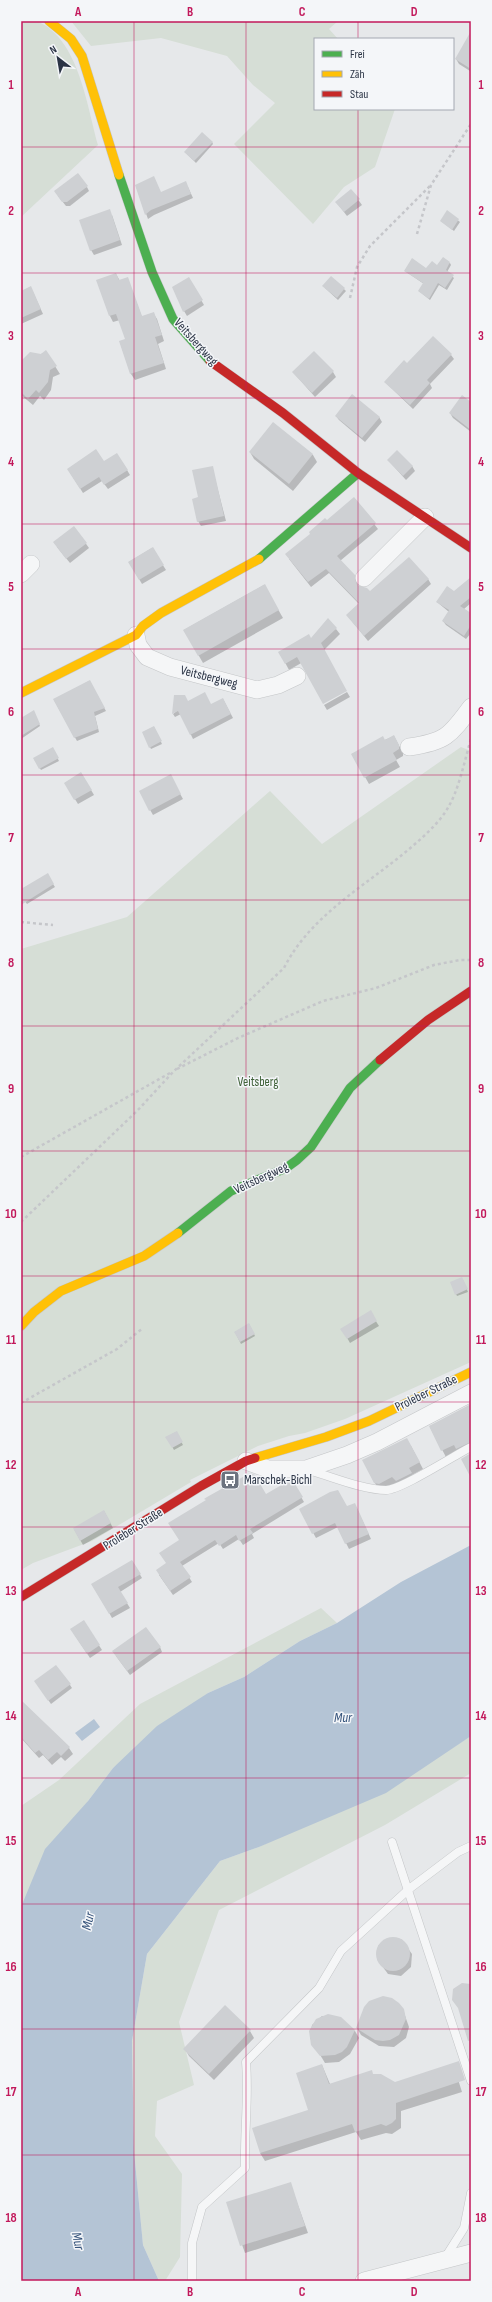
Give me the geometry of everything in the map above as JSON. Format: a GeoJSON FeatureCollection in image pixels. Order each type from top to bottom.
{"type":"FeatureCollection","features":[{"type":"Feature","properties":{"kind":"street","name":"Veitsbergweg"},"geometry":{"type":"LineString","coordinates":[[49,21],[71,39],[82,56],[106,130],[120,184],[152,272],[173,319],[212,363],[283,413],[358,473],[471,548]]}},
{"type":"Feature","properties":{"kind":"street"},"geometry":{"type":"LineString","coordinates":[[21,693],[136,635],[143,626],[161,613],[255,562],[358,473]]}},
{"type":"Feature","properties":{"kind":"street"},"geometry":{"type":"LineString","coordinates":[[364,578],[425,517]]}},
{"type":"Feature","properties":{"kind":"street","name":"Veitsbergweg"},"geometry":{"type":"LineString","coordinates":[[136,635],[138,645],[147,657],[170,668],[257,690],[278,685],[296,676]]}},
{"type":"Feature","properties":{"kind":"street"},"geometry":{"type":"LineString","coordinates":[[409,748],[434,744],[453,732],[471,707]]}},
{"type":"Feature","properties":{"kind":"street","name":"Veitsbergweg"},"geometry":{"type":"LineString","coordinates":[[21,1326],[34,1312],[60,1291],[144,1256],[177,1234],[231,1191],[286,1168],[297,1160],[311,1147],[350,1088],[388,1052],[440,1011],[464,994],[471,991]]}},
{"type":"Feature","properties":{"kind":"street","name":"Proleber Straße"},"geometry":{"type":"LineString","coordinates":[[21,1597],[220,1475],[246,1461],[326,1437],[369,1421],[443,1384],[471,1372]]}},
{"type":"Feature","properties":{"kind":"street","name":"Proleber Straße"},"geometry":{"type":"LineString","coordinates":[[246,1461],[268,1469],[306,1469],[347,1455],[377,1442],[471,1393]]}},
{"type":"Feature","properties":{"kind":"street"},"geometry":{"type":"LineString","coordinates":[[364,2281],[471,2254]]}},
{"type":"Feature","properties":{"kind":"lane"},"geometry":{"type":"LineString","coordinates":[[306,1469],[374,1488],[387,1490],[402,1485],[471,1447]]}},
{"type":"Feature","properties":{"kind":"lane"},"geometry":{"type":"LineString","coordinates":[[392,1842],[409,1889],[471,2081]]}},
{"type":"Feature","properties":{"kind":"lane"},"geometry":{"type":"LineString","coordinates":[[192,2281],[192,2243],[202,2207],[245,2168],[244,2136],[247,2080],[246,2062],[319,1988],[341,1951],[409,1889],[458,1852],[471,1846]]}},
{"type":"Feature","properties":{"kind":"lane"},"geometry":{"type":"LineString","coordinates":[[444,2260],[464,2228],[471,2193]]}},
{"type":"Feature","properties":{"kind":"path"},"geometry":{"type":"LineString","coordinates":[[350,298],[357,267],[370,246],[431,185],[471,124]]}},
{"type":"Feature","properties":{"kind":"path"},"geometry":{"type":"LineString","coordinates":[[417,234],[431,185]]}},
{"type":"Feature","properties":{"kind":"path"},"geometry":{"type":"LineString","coordinates":[[21,1222],[137,1111],[174,1071],[284,968],[292,952],[308,930],[429,832],[447,811],[460,777],[471,739]]}},
{"type":"Feature","properties":{"kind":"path"},"geometry":{"type":"LineString","coordinates":[[21,922],[53,925]]}},
{"type":"Feature","properties":{"kind":"path"},"geometry":{"type":"LineString","coordinates":[[21,1157],[174,1071],[238,1038],[323,1001],[376,988],[434,965],[460,960],[471,960]]}},
{"type":"Feature","properties":{"kind":"path"},"geometry":{"type":"LineString","coordinates":[[21,1403],[117,1349],[143,1328]]}},
{"type":"Feature","properties":{"kind":"green space"},"geometry":{"type":"Polygon","coordinates":[[[21,21],[39,22],[53,31],[64,44],[79,76],[98,145],[21,217],[21,21]]]}},
{"type":"Feature","properties":{"kind":"green space"},"geometry":{"type":"Polygon","coordinates":[[[71,21],[338,21],[329,29],[337,38],[314,38],[314,110],[395,110],[375,167],[344,187],[313,224],[234,144],[275,103],[253,85],[227,56],[161,38],[91,46],[71,21]]]}},
{"type":"Feature","properties":{"kind":"green space","name":"Veitsberg"},"geometry":{"type":"Polygon","coordinates":[[[461,747],[471,751],[471,1362],[345,1419],[305,1433],[289,1436],[258,1446],[190,1480],[191,1482],[92,1541],[33,1563],[21,1570],[21,949],[127,917],[270,791],[322,844],[461,747]]]}},
{"type":"Feature","properties":{"kind":"green space"},"geometry":{"type":"Polygon","coordinates":[[[321,1608],[337,1623],[300,1641],[244,1677],[208,1693],[113,1768],[88,1801],[21,1907],[21,1806],[59,1780],[140,1704],[321,1608]]]}},
{"type":"Feature","properties":{"kind":"green space"},"geometry":{"type":"Polygon","coordinates":[[[471,1736],[471,1773],[385,1825],[219,1910],[179,2022],[194,2085],[157,2101],[155,2136],[182,2174],[180,2257],[165,2281],[159,2281],[143,2245],[134,2151],[132,2041],[147,1954],[220,1861],[259,1847],[441,1755],[471,1736]]]}},
{"type":"Feature","properties":{"kind":"water","name":"Mur"},"geometry":{"type":"Polygon","coordinates":[[[471,1545],[471,1736],[386,1793],[259,1847],[220,1861],[147,1954],[132,2041],[134,2151],[143,2245],[159,2281],[21,2281],[21,1907],[45,1849],[88,1801],[113,1768],[157,1726],[208,1693],[244,1677],[300,1641],[337,1623],[401,1582],[471,1545]]]}},
{"type":"Feature","properties":{"kind":"water"},"geometry":{"type":"Polygon","coordinates":[[[94,1719],[100,1727],[82,1741],[75,1733],[94,1719]]]}},
{"type":"Feature","properties":{"kind":"building"},"geometry":{"type":"Polygon","coordinates":[[[471,31],[471,69],[455,59],[471,31]]]}},
{"type":"Feature","properties":{"kind":"building"},"geometry":{"type":"Polygon","coordinates":[[[202,132],[213,142],[194,161],[184,152],[202,132]]]}},
{"type":"Feature","properties":{"kind":"building"},"geometry":{"type":"Polygon","coordinates":[[[78,173],[88,186],[67,202],[62,202],[54,191],[78,173]]]}},
{"type":"Feature","properties":{"kind":"building"},"geometry":{"type":"Polygon","coordinates":[[[154,176],[161,192],[186,181],[191,194],[151,210],[145,215],[135,185],[154,176]]]}},
{"type":"Feature","properties":{"kind":"building"},"geometry":{"type":"Polygon","coordinates":[[[351,189],[360,199],[344,212],[335,202],[351,189]]]}},
{"type":"Feature","properties":{"kind":"building"},"geometry":{"type":"Polygon","coordinates":[[[110,209],[120,240],[90,251],[79,220],[110,209]]]}},
{"type":"Feature","properties":{"kind":"building"},"geometry":{"type":"Polygon","coordinates":[[[447,210],[459,219],[452,230],[440,221],[447,210]]]}},
{"type":"Feature","properties":{"kind":"building"},"geometry":{"type":"Polygon","coordinates":[[[443,257],[450,262],[446,270],[454,275],[445,288],[438,283],[429,299],[418,291],[423,283],[404,271],[412,258],[426,268],[432,261],[437,265],[443,257]]]}},
{"type":"Feature","properties":{"kind":"building"},"geometry":{"type":"Polygon","coordinates":[[[116,273],[119,280],[128,277],[142,316],[154,312],[162,335],[155,337],[164,363],[130,374],[119,341],[125,339],[116,314],[109,316],[96,280],[116,273]]]}},
{"type":"Feature","properties":{"kind":"building"},"geometry":{"type":"Polygon","coordinates":[[[331,276],[345,288],[337,298],[322,286],[331,276]]]}},
{"type":"Feature","properties":{"kind":"building"},"geometry":{"type":"Polygon","coordinates":[[[189,277],[203,300],[183,312],[172,287],[189,277]]]}},
{"type":"Feature","properties":{"kind":"building"},"geometry":{"type":"Polygon","coordinates":[[[31,286],[41,309],[21,318],[21,291],[31,286]]]}},
{"type":"Feature","properties":{"kind":"building"},"geometry":{"type":"Polygon","coordinates":[[[433,336],[452,354],[427,380],[430,383],[410,405],[384,382],[404,360],[407,363],[433,336]]]}},
{"type":"Feature","properties":{"kind":"building"},"geometry":{"type":"Polygon","coordinates":[[[46,350],[57,366],[50,370],[48,382],[39,393],[36,390],[28,399],[21,392],[21,361],[30,352],[41,354],[46,350]]]}},
{"type":"Feature","properties":{"kind":"building"},"geometry":{"type":"Polygon","coordinates":[[[314,351],[334,371],[312,393],[292,372],[314,351]]]}},
{"type":"Feature","properties":{"kind":"building"},"geometry":{"type":"Polygon","coordinates":[[[352,394],[380,417],[362,438],[335,416],[352,394]]]}},
{"type":"Feature","properties":{"kind":"building"},"geometry":{"type":"Polygon","coordinates":[[[462,395],[471,402],[471,430],[449,413],[462,395]]]}},
{"type":"Feature","properties":{"kind":"building"},"geometry":{"type":"Polygon","coordinates":[[[273,422],[313,454],[289,484],[249,452],[273,422]]]}},
{"type":"Feature","properties":{"kind":"building"},"geometry":{"type":"Polygon","coordinates":[[[96,449],[104,461],[117,453],[128,470],[104,485],[99,477],[80,489],[67,469],[96,449]]]}},
{"type":"Feature","properties":{"kind":"building"},"geometry":{"type":"Polygon","coordinates":[[[397,450],[413,466],[403,476],[387,460],[397,450]]]}},
{"type":"Feature","properties":{"kind":"building"},"geometry":{"type":"Polygon","coordinates":[[[213,466],[224,516],[197,522],[192,499],[198,497],[192,470],[213,466]]]}},
{"type":"Feature","properties":{"kind":"building"},"geometry":{"type":"Polygon","coordinates":[[[354,497],[376,523],[337,556],[355,575],[357,585],[367,588],[370,591],[409,557],[429,579],[364,636],[346,615],[359,603],[326,569],[308,582],[285,554],[310,534],[309,532],[325,518],[327,520],[354,497]]]}},
{"type":"Feature","properties":{"kind":"building"},"geometry":{"type":"Polygon","coordinates":[[[74,526],[87,543],[66,559],[53,542],[74,526]]]}},
{"type":"Feature","properties":{"kind":"building"},"geometry":{"type":"Polygon","coordinates":[[[153,547],[164,565],[139,580],[128,562],[153,547]]]}},
{"type":"Feature","properties":{"kind":"building"},"geometry":{"type":"Polygon","coordinates":[[[471,577],[471,597],[460,606],[471,613],[471,625],[464,636],[442,621],[449,610],[436,602],[447,586],[454,591],[471,577]]]}},
{"type":"Feature","properties":{"kind":"building"},"geometry":{"type":"Polygon","coordinates":[[[265,584],[279,610],[198,656],[183,630],[265,584]]]}},
{"type":"Feature","properties":{"kind":"building"},"geometry":{"type":"Polygon","coordinates":[[[328,618],[337,628],[321,643],[347,691],[323,704],[297,657],[285,664],[278,652],[309,634],[311,638],[328,618]]]}},
{"type":"Feature","properties":{"kind":"building"},"geometry":{"type":"Polygon","coordinates":[[[90,680],[105,708],[94,712],[98,729],[74,738],[53,699],[90,680]]]}},
{"type":"Feature","properties":{"kind":"building"},"geometry":{"type":"Polygon","coordinates":[[[205,692],[211,704],[223,698],[231,714],[190,735],[178,711],[172,714],[174,695],[185,695],[188,701],[205,692]]]}},
{"type":"Feature","properties":{"kind":"building"},"geometry":{"type":"Polygon","coordinates":[[[34,710],[40,724],[21,736],[21,718],[34,710]]]}},
{"type":"Feature","properties":{"kind":"building"},"geometry":{"type":"Polygon","coordinates":[[[154,726],[162,741],[149,748],[142,732],[154,726]]]}},
{"type":"Feature","properties":{"kind":"building"},"geometry":{"type":"Polygon","coordinates":[[[394,735],[399,745],[399,749],[393,753],[397,760],[364,778],[351,754],[383,736],[385,740],[394,735]]]}},
{"type":"Feature","properties":{"kind":"building"},"geometry":{"type":"Polygon","coordinates":[[[53,747],[59,758],[39,769],[33,758],[53,747]]]}},
{"type":"Feature","properties":{"kind":"building"},"geometry":{"type":"Polygon","coordinates":[[[81,772],[92,790],[74,800],[64,783],[81,772]]]}},
{"type":"Feature","properties":{"kind":"building"},"geometry":{"type":"Polygon","coordinates":[[[171,774],[181,794],[149,811],[139,791],[171,774]]]}},
{"type":"Feature","properties":{"kind":"building"},"geometry":{"type":"Polygon","coordinates":[[[48,873],[54,884],[21,905],[21,889],[48,873]]]}},
{"type":"Feature","properties":{"kind":"building"},"geometry":{"type":"Polygon","coordinates":[[[462,1277],[468,1289],[455,1295],[450,1282],[462,1277]]]}},
{"type":"Feature","properties":{"kind":"building"},"geometry":{"type":"Polygon","coordinates":[[[371,1310],[377,1321],[347,1339],[340,1329],[371,1310]]]}},
{"type":"Feature","properties":{"kind":"building"},"geometry":{"type":"Polygon","coordinates":[[[249,1323],[255,1334],[240,1342],[234,1332],[249,1323]]]}},
{"type":"Feature","properties":{"kind":"building"},"geometry":{"type":"Polygon","coordinates":[[[471,1404],[471,1442],[456,1449],[454,1445],[441,1451],[429,1426],[471,1404]]]}},
{"type":"Feature","properties":{"kind":"building"},"geometry":{"type":"Polygon","coordinates":[[[177,1431],[183,1442],[172,1448],[165,1437],[177,1431]]]}},
{"type":"Feature","properties":{"kind":"building"},"geometry":{"type":"Polygon","coordinates":[[[407,1438],[420,1462],[409,1468],[412,1473],[396,1481],[392,1477],[379,1484],[374,1483],[362,1460],[407,1438]]]}},
{"type":"Feature","properties":{"kind":"building"},"geometry":{"type":"Polygon","coordinates":[[[471,1453],[471,1478],[461,1459],[471,1453]]]}},
{"type":"Feature","properties":{"kind":"building"},"geometry":{"type":"Polygon","coordinates":[[[250,1473],[255,1475],[266,1494],[292,1479],[303,1497],[250,1529],[253,1533],[239,1541],[236,1535],[219,1546],[215,1540],[180,1562],[191,1577],[170,1591],[156,1570],[166,1563],[159,1553],[179,1540],[168,1523],[206,1500],[204,1499],[207,1497],[250,1473]]]}},
{"type":"Feature","properties":{"kind":"building"},"geometry":{"type":"Polygon","coordinates":[[[338,1490],[347,1506],[355,1503],[369,1534],[345,1544],[335,1523],[312,1534],[299,1509],[330,1492],[338,1490]]]}},
{"type":"Feature","properties":{"kind":"building"},"geometry":{"type":"Polygon","coordinates":[[[104,1510],[111,1523],[80,1541],[73,1528],[104,1510]]]}},
{"type":"Feature","properties":{"kind":"building"},"geometry":{"type":"Polygon","coordinates":[[[132,1560],[141,1574],[118,1587],[128,1603],[109,1614],[91,1584],[132,1560]]]}},
{"type":"Feature","properties":{"kind":"building"},"geometry":{"type":"Polygon","coordinates":[[[84,1620],[100,1645],[87,1654],[70,1629],[84,1620]]]}},
{"type":"Feature","properties":{"kind":"building"},"geometry":{"type":"Polygon","coordinates":[[[146,1627],[161,1647],[127,1671],[112,1651],[146,1627]]]}},
{"type":"Feature","properties":{"kind":"building"},"geometry":{"type":"Polygon","coordinates":[[[56,1665],[71,1684],[48,1701],[34,1681],[56,1665]]]}},
{"type":"Feature","properties":{"kind":"building"},"geometry":{"type":"Polygon","coordinates":[[[21,1700],[70,1747],[61,1756],[57,1752],[48,1760],[39,1750],[35,1753],[21,1737],[21,1700]]]}},
{"type":"Feature","properties":{"kind":"building"},"geometry":{"type":"Polygon","coordinates":[[[393,1937],[399,1938],[405,1942],[409,1948],[409,1960],[405,1966],[399,1970],[393,1971],[387,1970],[381,1966],[377,1960],[376,1954],[377,1948],[381,1942],[387,1938],[393,1937]]]}},
{"type":"Feature","properties":{"kind":"building"},"geometry":{"type":"Polygon","coordinates":[[[462,1983],[471,1984],[471,2040],[468,2041],[458,2008],[452,2000],[453,1989],[462,1983]]]}},
{"type":"Feature","properties":{"kind":"building"},"geometry":{"type":"Polygon","coordinates":[[[383,1996],[392,1998],[399,2003],[404,2009],[406,2019],[399,2035],[390,2040],[383,2041],[375,2040],[356,2028],[364,2007],[369,2001],[383,1996]]]}},
{"type":"Feature","properties":{"kind":"building"},"geometry":{"type":"Polygon","coordinates":[[[225,2005],[251,2030],[209,2074],[183,2049],[225,2005]]]}},
{"type":"Feature","properties":{"kind":"building"},"geometry":{"type":"Polygon","coordinates":[[[328,2014],[341,2017],[355,2030],[347,2047],[342,2052],[335,2055],[320,2056],[311,2045],[309,2031],[316,2019],[328,2014]]]}},
{"type":"Feature","properties":{"kind":"building"},"geometry":{"type":"Polygon","coordinates":[[[459,2061],[465,2080],[396,2103],[396,2119],[386,2126],[381,2124],[355,2132],[352,2124],[260,2153],[252,2128],[308,2110],[296,2073],[322,2064],[329,2084],[372,2070],[373,2074],[381,2074],[395,2082],[459,2061]]]}},
{"type":"Feature","properties":{"kind":"building"},"geometry":{"type":"Polygon","coordinates":[[[291,2182],[305,2226],[240,2246],[226,2202],[291,2182]]]}},
{"type":"Feature","properties":{"kind":"traffic: fast"},"geometry":{"type":"LineString","coordinates":[[119,175],[152,272],[173,319],[210,361]]}},
{"type":"Feature","properties":{"kind":"traffic: fast"},"geometry":{"type":"LineString","coordinates":[[259,559],[358,473]]}},
{"type":"Feature","properties":{"kind":"traffic: fast"},"geometry":{"type":"LineString","coordinates":[[178,1233],[231,1191],[286,1168],[297,1160],[311,1147],[350,1088],[380,1060]]}},
{"type":"Feature","properties":{"kind":"traffic: slow"},"geometry":{"type":"LineString","coordinates":[[49,21],[71,39],[82,56],[119,175]]}},
{"type":"Feature","properties":{"kind":"traffic: slow"},"geometry":{"type":"LineString","coordinates":[[21,693],[136,635],[143,626],[161,613],[259,559]]}},
{"type":"Feature","properties":{"kind":"traffic: slow"},"geometry":{"type":"LineString","coordinates":[[21,1326],[34,1312],[61,1291],[144,1256],[178,1233]]}},
{"type":"Feature","properties":{"kind":"traffic: slow"},"geometry":{"type":"LineString","coordinates":[[255,1458],[326,1437],[369,1421],[471,1372]]}},
{"type":"Feature","properties":{"kind":"traffic: jam"},"geometry":{"type":"LineString","coordinates":[[210,361],[283,413],[358,473],[471,548]]}},
{"type":"Feature","properties":{"kind":"traffic: jam"},"geometry":{"type":"LineString","coordinates":[[380,1060],[428,1020],[471,991]]}},
{"type":"Feature","properties":{"kind":"traffic: jam"},"geometry":{"type":"LineString","coordinates":[[21,1597],[201,1486],[246,1461],[255,1458]]}},
{"type":"Feature","properties":{"kind":"place","name":"Marschek-Bichl"},"geometry":{"type":"Point","coordinates":[230,1480]}}]}
